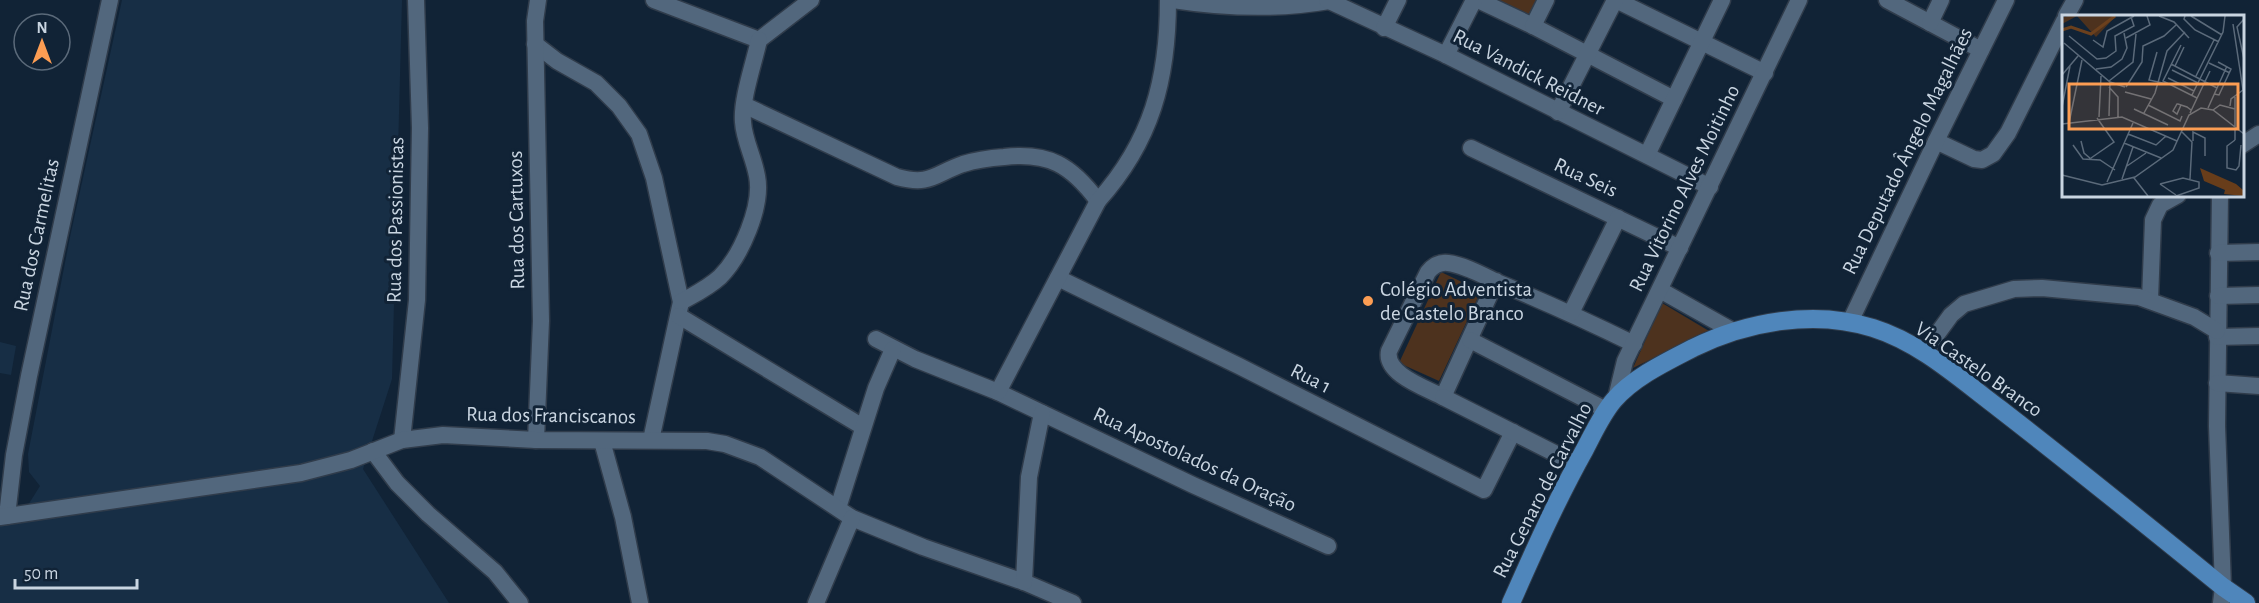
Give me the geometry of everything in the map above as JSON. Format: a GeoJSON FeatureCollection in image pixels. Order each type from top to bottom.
{"type":"FeatureCollection","features":[{"type":"Feature","properties":{"kind":"main road","name":"Via Castelo Branco"},"geometry":{"type":"LineString","coordinates":[[1611,404],[1667,361],[1733,331],[1786,321],[1850,322],[1873,328],[1924,352],[2077,468],[2222,595],[2246,603]]}},
{"type":"Feature","properties":{"kind":"main road","name":"Rua Genaro de Carvalho"},"geometry":{"type":"LineString","coordinates":[[1511,603],[1576,464],[1611,404]]}},
{"type":"Feature","properties":{"kind":"street","name":"Rua dos Carmelitas"},"geometry":{"type":"LineString","coordinates":[[4,517],[29,376],[110,0]]}},
{"type":"Feature","properties":{"kind":"street","name":"Rua dos Passionistas"},"geometry":{"type":"LineString","coordinates":[[402,440],[417,300],[420,128],[416,0]]}},
{"type":"Feature","properties":{"kind":"street","name":"Rua dos Cartuxos"},"geometry":{"type":"LineString","coordinates":[[536,440],[541,321],[535,44],[538,0]]}},
{"type":"Feature","properties":{"kind":"street"},"geometry":{"type":"LineString","coordinates":[[654,0],[759,40]]}},
{"type":"Feature","properties":{"kind":"street"},"geometry":{"type":"LineString","coordinates":[[680,309],[729,267],[743,242],[753,214],[758,194],[758,178],[742,122],[759,40],[811,0]]}},
{"type":"Feature","properties":{"kind":"street"},"geometry":{"type":"LineString","coordinates":[[998,392],[1098,201],[1134,154],[1148,123],[1167,55],[1168,0]]}},
{"type":"Feature","properties":{"kind":"street"},"geometry":{"type":"LineString","coordinates":[[1173,0],[1205,5],[1253,7],[1300,6],[1328,0]]}},
{"type":"Feature","properties":{"kind":"street","name":"Rua Vandick Reidner"},"geometry":{"type":"LineString","coordinates":[[1328,0],[1710,187]]}},
{"type":"Feature","properties":{"kind":"street"},"geometry":{"type":"LineString","coordinates":[[1384,28],[1398,0]]}},
{"type":"Feature","properties":{"kind":"street"},"geometry":{"type":"LineString","coordinates":[[1446,56],[1476,0],[1533,26],[1674,99]]}},
{"type":"Feature","properties":{"kind":"street"},"geometry":{"type":"LineString","coordinates":[[1533,26],[1546,0]]}},
{"type":"Feature","properties":{"kind":"street"},"geometry":{"type":"LineString","coordinates":[[1558,112],[1615,0],[1765,73]]}},
{"type":"Feature","properties":{"kind":"street"},"geometry":{"type":"LineString","coordinates":[[1647,155],[1722,0]]}},
{"type":"Feature","properties":{"kind":"street","name":"Rua Vitorino Alves Moitinho"},"geometry":{"type":"LineString","coordinates":[[1611,404],[1625,361],[1799,0]]}},
{"type":"Feature","properties":{"kind":"street"},"geometry":{"type":"LineString","coordinates":[[1887,0],[1982,50]]}},
{"type":"Feature","properties":{"kind":"street"},"geometry":{"type":"LineString","coordinates":[[1930,23],[1941,0]]}},
{"type":"Feature","properties":{"kind":"street","name":"Rua Deputado Ângelo Magalhães"},"geometry":{"type":"LineString","coordinates":[[1850,322],[2006,0]]}},
{"type":"Feature","properties":{"kind":"street"},"geometry":{"type":"LineString","coordinates":[[2067,15],[2075,0]]}},
{"type":"Feature","properties":{"kind":"street"},"geometry":{"type":"LineString","coordinates":[[1936,141],[1974,159],[1986,159],[2000,146],[2062,25]]}},
{"type":"Feature","properties":{"kind":"street"},"geometry":{"type":"LineString","coordinates":[[535,44],[606,92],[639,134],[654,178],[680,309],[651,440]]}},
{"type":"Feature","properties":{"kind":"street"},"geometry":{"type":"LineString","coordinates":[[744,105],[897,177],[918,182],[982,159],[1023,155],[1041,156],[1056,161],[1070,170],[1098,201]]}},
{"type":"Feature","properties":{"kind":"street"},"geometry":{"type":"LineString","coordinates":[[2244,145],[2259,134]]}},
{"type":"Feature","properties":{"kind":"street","name":"Rua Seis"},"geometry":{"type":"LineString","coordinates":[[1472,148],[1680,248]]}},
{"type":"Feature","properties":{"kind":"street"},"geometry":{"type":"LineString","coordinates":[[2150,300],[2153,220],[2160,205],[2176,196]]}},
{"type":"Feature","properties":{"kind":"street"},"geometry":{"type":"LineString","coordinates":[[2220,196],[2217,383],[2222,595]]}},
{"type":"Feature","properties":{"kind":"street"},"geometry":{"type":"LineString","coordinates":[[1571,313],[1618,218]]}},
{"type":"Feature","properties":{"kind":"street"},"geometry":{"type":"LineString","coordinates":[[2218,253],[2259,252]]}},
{"type":"Feature","properties":{"kind":"street"},"geometry":{"type":"LineString","coordinates":[[1576,464],[1405,378],[1393,368],[1388,356],[1391,345],[1428,272],[1433,266],[1446,262],[1571,313],[1634,344]]}},
{"type":"Feature","properties":{"kind":"street","name":"Rua 1"},"geometry":{"type":"LineString","coordinates":[[1058,278],[1239,366],[1484,490],[1513,432]]}},
{"type":"Feature","properties":{"kind":"street"},"geometry":{"type":"LineString","coordinates":[[1443,397],[1496,281]]}},
{"type":"Feature","properties":{"kind":"street"},"geometry":{"type":"LineString","coordinates":[[1924,352],[1946,321],[1964,304],[2014,289],[2042,288],[2150,300],[2194,317],[2217,334],[2259,336]]}},
{"type":"Feature","properties":{"kind":"street"},"geometry":{"type":"LineString","coordinates":[[1660,290],[1733,331]]}},
{"type":"Feature","properties":{"kind":"street"},"geometry":{"type":"LineString","coordinates":[[2218,296],[2259,295]]}},
{"type":"Feature","properties":{"kind":"street"},"geometry":{"type":"LineString","coordinates":[[680,309],[863,427]]}},
{"type":"Feature","properties":{"kind":"street","name":"Rua Apostolados da Oração"},"geometry":{"type":"LineString","coordinates":[[876,339],[893,349],[998,392],[1192,485],[1328,546]]}},
{"type":"Feature","properties":{"kind":"street"},"geometry":{"type":"LineString","coordinates":[[1470,340],[1611,404]]}},
{"type":"Feature","properties":{"kind":"street"},"geometry":{"type":"LineString","coordinates":[[838,508],[876,388],[893,349]]}},
{"type":"Feature","properties":{"kind":"street"},"geometry":{"type":"LineString","coordinates":[[2217,383],[2259,386]]}},
{"type":"Feature","properties":{"kind":"street"},"geometry":{"type":"LineString","coordinates":[[1024,582],[1029,477],[1042,413]]}},
{"type":"Feature","properties":{"kind":"street","name":"Rua dos Franciscanos"},"geometry":{"type":"LineString","coordinates":[[4,517],[301,474],[328,467],[402,440],[443,435],[536,440],[707,441],[760,457],[852,518],[1024,582],[1072,603]]}},
{"type":"Feature","properties":{"kind":"street"},"geometry":{"type":"LineString","coordinates":[[602,441],[623,517],[640,603]]}},
{"type":"Feature","properties":{"kind":"street"},"geometry":{"type":"LineString","coordinates":[[373,451],[397,483],[428,514],[495,572],[520,603]]}},
{"type":"Feature","properties":{"kind":"street"},"geometry":{"type":"LineString","coordinates":[[816,603],[852,518]]}},
{"type":"Feature","properties":{"kind":"shaded area"},"geometry":{"type":"Polygon","coordinates":[[[122,0],[402,0],[392,379],[363,469],[449,603],[0,603],[0,523],[18,521],[40,486],[29,472],[28,454],[70,237],[122,0]]]}},
{"type":"Feature","properties":{"kind":"shaded area"},"geometry":{"type":"Polygon","coordinates":[[[1490,0],[1539,0],[1530,19],[1490,0]]]}},
{"type":"Feature","properties":{"kind":"shaded area"},"geometry":{"type":"Polygon","coordinates":[[[1441,272],[1481,291],[1439,381],[1399,363],[1441,272]]]}},
{"type":"Feature","properties":{"kind":"shaded area"},"geometry":{"type":"Polygon","coordinates":[[[1662,303],[1709,331],[1633,368],[1662,303]]]}},
{"type":"Feature","properties":{"kind":"shaded area"},"geometry":{"type":"Polygon","coordinates":[[[0,342],[16,346],[11,375],[0,373],[0,342]]]}},
{"type":"Feature","properties":{"kind":"place","name":"Colégio Adventista de Castelo Branco"},"geometry":{"type":"Point","coordinates":[1368,301]}}]}
